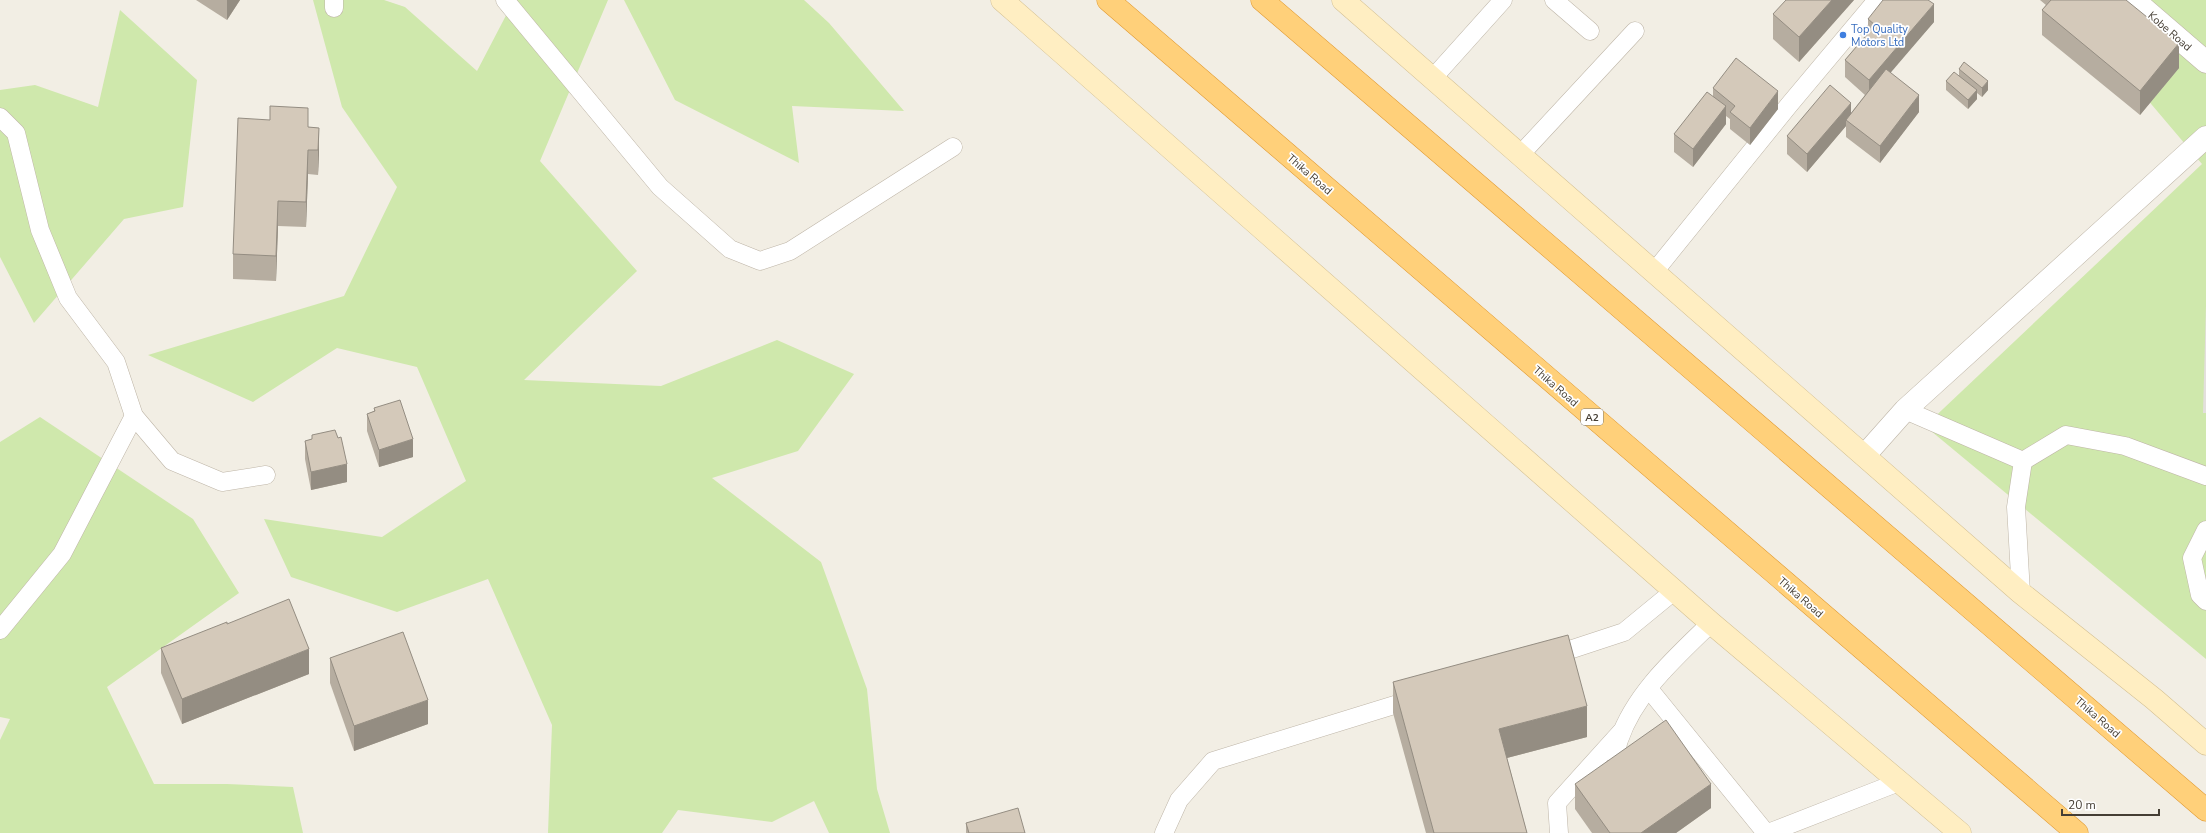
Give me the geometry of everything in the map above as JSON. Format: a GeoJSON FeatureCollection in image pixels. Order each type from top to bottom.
{"type":"FeatureCollection","features":[{"type":"Feature","properties":{"kind":"highway","name":"Thika Road"},"geometry":{"type":"LineString","coordinates":[[1108,0],[2077,833]]}},
{"type":"Feature","properties":{"kind":"highway","name":"Thika Road"},"geometry":{"type":"LineString","coordinates":[[1262,0],[2206,810]]}},
{"type":"Feature","properties":{"kind":"main road"},"geometry":{"type":"LineString","coordinates":[[1002,0],[1674,591],[1960,833]]}},
{"type":"Feature","properties":{"kind":"main road"},"geometry":{"type":"LineString","coordinates":[[1343,0],[2021,593],[2154,700],[2206,744]]}},
{"type":"Feature","properties":{"kind":"street","name":"Kobe Road"},"geometry":{"type":"LineString","coordinates":[[2134,0],[2206,62]]}},
{"type":"Feature","properties":{"kind":"street"},"geometry":{"type":"LineString","coordinates":[[1865,455],[1905,410],[2206,137]]}},
{"type":"Feature","properties":{"kind":"lane"},"geometry":{"type":"LineString","coordinates":[[505,0],[660,187],[730,249],[760,261],[790,251],[953,147]]}},
{"type":"Feature","properties":{"kind":"lane"},"geometry":{"type":"LineString","coordinates":[[1433,78],[1503,0]]}},
{"type":"Feature","properties":{"kind":"lane"},"geometry":{"type":"LineString","coordinates":[[1554,0],[1590,32]]}},
{"type":"Feature","properties":{"kind":"lane"},"geometry":{"type":"LineString","coordinates":[[1654,272],[1789,105],[1877,0]]}},
{"type":"Feature","properties":{"kind":"lane"},"geometry":{"type":"LineString","coordinates":[[1520,154],[1635,31]]}},
{"type":"Feature","properties":{"kind":"lane"},"geometry":{"type":"LineString","coordinates":[[0,117],[16,133],[40,230],[68,298],[116,362],[134,416],[172,461],[222,482],[266,475]]}},
{"type":"Feature","properties":{"kind":"lane"},"geometry":{"type":"LineString","coordinates":[[1905,410],[2023,461]]}},
{"type":"Feature","properties":{"kind":"lane"},"geometry":{"type":"LineString","coordinates":[[0,630],[62,554],[134,416]]}},
{"type":"Feature","properties":{"kind":"lane"},"geometry":{"type":"LineString","coordinates":[[2023,461],[2066,436],[2125,446],[2206,476]]}},
{"type":"Feature","properties":{"kind":"lane"},"geometry":{"type":"LineString","coordinates":[[2021,593],[2016,507],[2023,461]]}},
{"type":"Feature","properties":{"kind":"lane"},"geometry":{"type":"LineString","coordinates":[[2206,530],[2192,558],[2200,595],[2206,601]]}},
{"type":"Feature","properties":{"kind":"lane"},"geometry":{"type":"LineString","coordinates":[[1530,663],[1624,632],[1674,591]]}},
{"type":"Feature","properties":{"kind":"lane"},"geometry":{"type":"LineString","coordinates":[[1618,778],[1618,742],[1631,714],[1669,663],[1711,623]]}},
{"type":"Feature","properties":{"kind":"lane"},"geometry":{"type":"LineString","coordinates":[[1649,689],[1767,833],[1899,782]]}},
{"type":"Feature","properties":{"kind":"lane"},"geometry":{"type":"LineString","coordinates":[[1164,833],[1179,800],[1213,761],[1432,693]]}},
{"type":"Feature","properties":{"kind":"lane"},"geometry":{"type":"LineString","coordinates":[[1559,833],[1557,803],[1624,729]]}},
{"type":"Feature","properties":{"kind":"green space"},"geometry":{"type":"Polygon","coordinates":[[[313,0],[384,0],[405,7],[477,71],[514,0],[608,0],[540,161],[637,271],[524,380],[661,386],[777,340],[854,374],[798,451],[712,478],[821,562],[867,689],[877,789],[890,833],[829,833],[814,801],[772,822],[678,810],[662,833],[548,833],[552,725],[488,579],[397,612],[291,577],[264,519],[382,537],[466,481],[417,367],[337,348],[253,402],[148,355],[344,296],[397,187],[342,107],[313,0]]]}},
{"type":"Feature","properties":{"kind":"green space"},"geometry":{"type":"Polygon","coordinates":[[[624,0],[804,0],[829,23],[904,111],[792,106],[799,163],[675,100],[624,0]]]}},
{"type":"Feature","properties":{"kind":"green space"},"geometry":{"type":"Polygon","coordinates":[[[2063,0],[2206,0],[2206,659],[1925,426],[2202,164],[2063,0]]]}},
{"type":"Feature","properties":{"kind":"green space"},"geometry":{"type":"Polygon","coordinates":[[[120,10],[197,80],[183,207],[124,219],[34,323],[0,257],[0,90],[35,85],[98,107],[120,10]]]}},
{"type":"Feature","properties":{"kind":"green space"},"geometry":{"type":"Polygon","coordinates":[[[40,417],[193,519],[239,593],[107,687],[154,784],[227,784],[293,787],[303,833],[0,833],[0,740],[10,719],[0,717],[0,442],[40,417]]]}},
{"type":"Feature","properties":{"kind":"shaded area"},"geometry":{"type":"Polygon","coordinates":[[[2206,305],[2206,413],[2203,413],[2206,305]]]}},
{"type":"Feature","properties":{"kind":"building"},"geometry":{"type":"Polygon","coordinates":[[[1786,0],[1832,0],[1799,37],[1773,14],[1786,0]]]}},
{"type":"Feature","properties":{"kind":"building"},"geometry":{"type":"Polygon","coordinates":[[[1883,0],[1928,0],[1934,4],[1869,80],[1845,60],[1875,25],[1868,19],[1883,0]]]}},
{"type":"Feature","properties":{"kind":"building"},"geometry":{"type":"Polygon","coordinates":[[[2051,0],[2126,0],[2179,43],[2140,91],[2042,10],[2051,0]]]}},
{"type":"Feature","properties":{"kind":"building"},"geometry":{"type":"Polygon","coordinates":[[[1736,58],[1778,91],[1750,128],[1730,112],[1735,106],[1713,88],[1736,58]]]}},
{"type":"Feature","properties":{"kind":"building"},"geometry":{"type":"Polygon","coordinates":[[[1964,62],[1988,81],[1982,88],[1959,69],[1964,62]]]}},
{"type":"Feature","properties":{"kind":"building"},"geometry":{"type":"Polygon","coordinates":[[[1886,69],[1919,95],[1880,146],[1846,120],[1886,69]]]}},
{"type":"Feature","properties":{"kind":"building"},"geometry":{"type":"Polygon","coordinates":[[[1954,72],[1977,90],[1968,100],[1946,81],[1954,72]]]}},
{"type":"Feature","properties":{"kind":"building"},"geometry":{"type":"Polygon","coordinates":[[[1830,85],[1851,103],[1807,154],[1787,136],[1830,85]]]}},
{"type":"Feature","properties":{"kind":"building"},"geometry":{"type":"Polygon","coordinates":[[[1707,92],[1726,106],[1693,149],[1674,134],[1707,92]]]}},
{"type":"Feature","properties":{"kind":"building"},"geometry":{"type":"Polygon","coordinates":[[[270,106],[308,108],[308,127],[319,128],[318,150],[308,150],[306,202],[278,201],[276,256],[233,254],[238,118],[270,120],[270,106]]]}},
{"type":"Feature","properties":{"kind":"building"},"geometry":{"type":"Polygon","coordinates":[[[400,400],[413,439],[379,450],[367,414],[375,411],[374,408],[400,400]]]}},
{"type":"Feature","properties":{"kind":"building"},"geometry":{"type":"Polygon","coordinates":[[[335,430],[338,438],[341,437],[347,464],[311,472],[305,441],[312,439],[312,435],[335,430]]]}},
{"type":"Feature","properties":{"kind":"building"},"geometry":{"type":"Polygon","coordinates":[[[289,599],[309,649],[182,699],[161,648],[289,599]]]}},
{"type":"Feature","properties":{"kind":"building"},"geometry":{"type":"Polygon","coordinates":[[[403,632],[428,700],[354,726],[330,658],[403,632]]]}},
{"type":"Feature","properties":{"kind":"building"},"geometry":{"type":"Polygon","coordinates":[[[1568,635],[1587,706],[1499,729],[1527,833],[1434,833],[1393,682],[1568,635]]]}},
{"type":"Feature","properties":{"kind":"building"},"geometry":{"type":"Polygon","coordinates":[[[1666,720],[1711,784],[1641,833],[1610,833],[1575,784],[1666,720]]]}},
{"type":"Feature","properties":{"kind":"building"},"geometry":{"type":"Polygon","coordinates":[[[1018,808],[1025,833],[969,833],[966,823],[1018,808]]]}},
{"type":"Feature","properties":{"kind":"place","name":"Top Quality Motors Ltd"},"geometry":{"type":"Point","coordinates":[1843,35]}}]}
